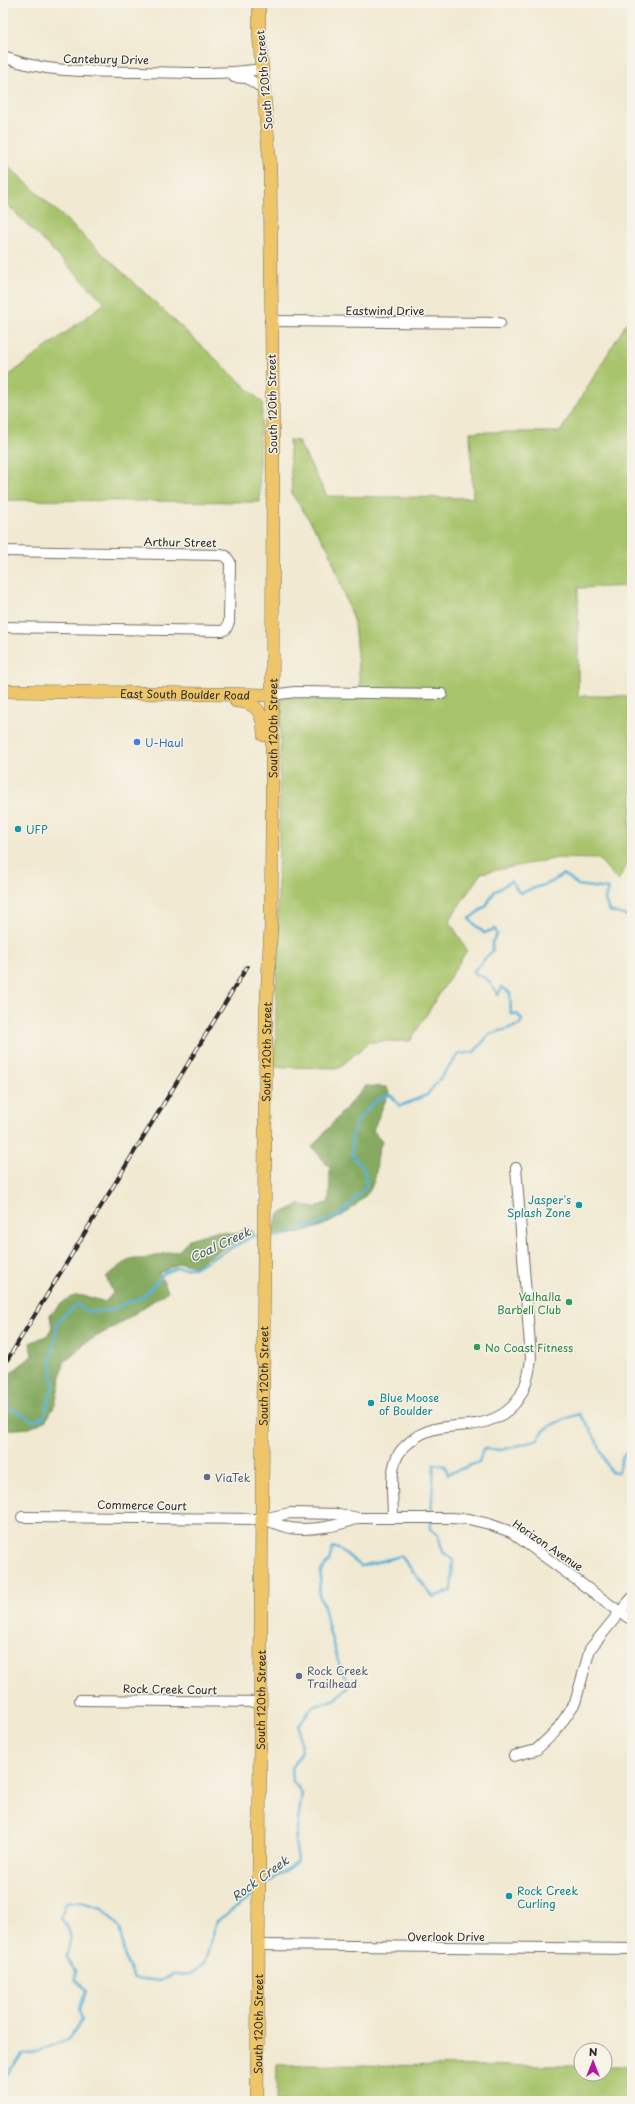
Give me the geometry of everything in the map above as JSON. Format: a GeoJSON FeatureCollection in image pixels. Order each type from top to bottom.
{"type":"FeatureCollection","features":[{"type":"Feature","properties":{"kind":"main road","name":"South 120th Street"},"geometry":{"type":"LineString","coordinates":[[257,2101],[266,1015],[271,926],[272,832],[273,474],[270,321],[270,166],[259,33],[259,3]]}},
{"type":"Feature","properties":{"kind":"main road","name":"East South Boulder Road"},"geometry":{"type":"LineString","coordinates":[[3,683],[272,691]]}},
{"type":"Feature","properties":{"kind":"main road"},"geometry":{"type":"LineString","coordinates":[[3,691],[123,693]]}},
{"type":"Feature","properties":{"kind":"main road","name":"East South Boulder Road"},"geometry":{"type":"LineString","coordinates":[[123,693],[272,691]]}},
{"type":"Feature","properties":{"kind":"main road","name":"East South Boulder Road"},"geometry":{"type":"LineString","coordinates":[[123,693],[156,700],[241,701],[258,708],[264,725],[265,767],[272,832]]}},
{"type":"Feature","properties":{"kind":"street","name":"Cantebury Drive"},"geometry":{"type":"LineString","coordinates":[[3,57],[24,65],[62,71],[210,73],[262,69]]}},
{"type":"Feature","properties":{"kind":"street","name":"Cantebury Drive"},"geometry":{"type":"LineString","coordinates":[[210,73],[227,77],[247,78],[264,89]]}},
{"type":"Feature","properties":{"kind":"street","name":"Eastwind Drive"},"geometry":{"type":"LineString","coordinates":[[270,321],[500,322]]}},
{"type":"Feature","properties":{"kind":"street","name":"Arthur Street"},"geometry":{"type":"LineString","coordinates":[[3,551],[226,556],[230,562],[230,622],[226,629],[222,630],[3,627]]}},
{"type":"Feature","properties":{"kind":"street","name":"East South Boulder Road"},"geometry":{"type":"LineString","coordinates":[[272,691],[442,694]]}},
{"type":"Feature","properties":{"kind":"street"},"geometry":{"type":"LineString","coordinates":[[393,1517],[393,1472],[398,1454],[407,1444],[416,1436],[431,1430],[470,1425],[496,1419],[515,1403],[528,1382],[531,1358],[516,1168]]}},
{"type":"Feature","properties":{"kind":"street","name":"Horizon Avenue"},"geometry":{"type":"LineString","coordinates":[[262,1519],[290,1513],[339,1514],[358,1518],[393,1517],[469,1519],[489,1524],[511,1532],[632,1620]]}},
{"type":"Feature","properties":{"kind":"street","name":"Commerce Court"},"geometry":{"type":"LineString","coordinates":[[22,1517],[262,1519]]}},
{"type":"Feature","properties":{"kind":"street","name":"Horizon Avenue"},"geometry":{"type":"LineString","coordinates":[[262,1519],[290,1528],[317,1528],[341,1524],[358,1518]]}},
{"type":"Feature","properties":{"kind":"street"},"geometry":{"type":"LineString","coordinates":[[514,1756],[536,1750],[556,1731],[575,1703],[590,1649],[632,1598]]}},
{"type":"Feature","properties":{"kind":"street","name":"Rock Creek Court"},"geometry":{"type":"LineString","coordinates":[[80,1700],[261,1702]]}},
{"type":"Feature","properties":{"kind":"street","name":"Overlook Drive"},"geometry":{"type":"LineString","coordinates":[[259,1945],[632,1949]]}},
{"type":"Feature","properties":{"kind":"green space"},"geometry":{"type":"Polygon","coordinates":[[[3,161],[263,403],[259,447],[260,502],[3,500],[3,380],[105,303],[3,200],[3,161]]]}},
{"type":"Feature","properties":{"kind":"green space"},"geometry":{"type":"Polygon","coordinates":[[[632,314],[632,586],[578,588],[578,696],[632,696],[632,808],[630,816],[629,861],[618,881],[599,859],[558,858],[481,873],[449,920],[467,950],[410,1041],[369,1042],[339,1068],[275,1067],[281,698],[361,697],[354,623],[329,550],[292,494],[289,440],[298,441],[327,496],[473,498],[470,432],[560,432],[632,314]]]}},
{"type":"Feature","properties":{"kind":"green space"},"geometry":{"type":"Polygon","coordinates":[[[365,1086],[386,1087],[389,1092],[373,1130],[382,1142],[378,1153],[374,1182],[370,1190],[350,1210],[330,1222],[319,1227],[297,1233],[273,1237],[273,1228],[279,1214],[300,1204],[314,1208],[329,1202],[330,1168],[312,1147],[365,1086]]]}},
{"type":"Feature","properties":{"kind":"green space"},"geometry":{"type":"Polygon","coordinates":[[[248,1228],[254,1233],[227,1246],[194,1266],[180,1263],[159,1273],[168,1291],[119,1324],[85,1343],[64,1362],[55,1405],[46,1420],[30,1428],[3,1430],[3,1393],[7,1390],[7,1376],[32,1356],[30,1343],[48,1335],[52,1327],[50,1315],[64,1302],[74,1296],[80,1296],[105,1302],[113,1293],[106,1277],[130,1259],[143,1259],[180,1250],[189,1239],[216,1231],[237,1234],[248,1228]]]}},
{"type":"Feature","properties":{"kind":"green space"},"geometry":{"type":"Polygon","coordinates":[[[277,2065],[573,2066],[573,2082],[613,2082],[613,2066],[632,2066],[632,2101],[276,2101],[277,2065]]]}},
{"type":"Feature","properties":{"kind":"waterway","name":"Coal Creek"},"geometry":{"type":"LineString","coordinates":[[269,1236],[280,1236],[307,1226],[313,1227],[341,1214],[366,1187],[365,1171],[352,1155],[352,1138],[359,1120],[373,1103],[385,1096],[391,1095],[400,1106],[427,1095],[459,1054],[474,1052],[490,1034],[520,1025],[522,1019],[517,1014],[511,1014],[510,993],[502,987],[498,995],[488,980],[473,972],[493,950],[492,942],[497,935],[495,929],[484,933],[469,919],[486,906],[494,892],[511,881],[520,893],[552,882],[563,874],[578,885],[608,889],[605,899],[609,911],[627,916],[632,914]]}},
{"type":"Feature","properties":{"kind":"waterway","name":"Coal Creek"},"geometry":{"type":"LineString","coordinates":[[3,1407],[8,1407],[34,1421],[44,1417],[53,1386],[51,1358],[58,1320],[78,1304],[84,1311],[108,1311],[144,1296],[164,1273],[176,1268],[194,1268],[253,1236],[260,1236]]}},
{"type":"Feature","properties":{"kind":"waterway","name":"Rock Creek"},"geometry":{"type":"LineString","coordinates":[[431,1516],[434,1464],[445,1466],[448,1474],[479,1462],[483,1449],[502,1450],[538,1440],[549,1426],[579,1414],[589,1427],[611,1472],[618,1473],[622,1458],[632,1446]]}},
{"type":"Feature","properties":{"kind":"waterway","name":"Rock Creek"},"geometry":{"type":"LineString","coordinates":[[263,1887],[298,1861],[295,1842],[302,1793],[292,1780],[291,1768],[301,1753],[299,1726],[312,1707],[336,1699],[350,1684],[341,1671],[329,1630],[325,1610],[319,1594],[321,1571],[329,1561],[333,1547],[341,1550],[361,1566],[401,1556],[433,1597],[451,1591],[453,1560],[443,1552],[438,1535],[431,1529],[431,1521]]}},
{"type":"Feature","properties":{"kind":"waterway","name":"Rock Creek"},"geometry":{"type":"LineString","coordinates":[[3,2073],[7,2074],[23,2054],[34,2053],[69,2039],[82,2020],[79,2009],[86,1991],[75,1979],[75,1971],[66,1956],[70,1936],[68,1928],[61,1918],[66,1902],[81,1902],[102,1908],[119,1927],[127,1964],[135,1978],[159,1981],[173,1975],[191,1974],[204,1964],[217,1921],[254,1894]]}},
{"type":"Feature","properties":{"kind":"railway"},"geometry":{"type":"LineString","coordinates":[[3,1367],[247,967]]}},
{"type":"Feature","properties":{"kind":"place","name":"U-Haul"},"geometry":{"type":"Point","coordinates":[137,742]}},
{"type":"Feature","properties":{"kind":"place","name":"UFP"},"geometry":{"type":"Point","coordinates":[18,829]}},
{"type":"Feature","properties":{"kind":"place","name":"Jasper's Splash Zone"},"geometry":{"type":"Point","coordinates":[579,1205]}},
{"type":"Feature","properties":{"kind":"place","name":"Valhalla Barbell Club"},"geometry":{"type":"Point","coordinates":[569,1302]}},
{"type":"Feature","properties":{"kind":"place","name":"No Coast Fitness"},"geometry":{"type":"Point","coordinates":[477,1347]}},
{"type":"Feature","properties":{"kind":"place","name":"Blue Moose of Boulder"},"geometry":{"type":"Point","coordinates":[371,1403]}},
{"type":"Feature","properties":{"kind":"place","name":"ViaTek"},"geometry":{"type":"Point","coordinates":[207,1477]}},
{"type":"Feature","properties":{"kind":"place","name":"Rock Creek Trailhead"},"geometry":{"type":"Point","coordinates":[299,1676]}},
{"type":"Feature","properties":{"kind":"place","name":"Rock Creek Curling"},"geometry":{"type":"Point","coordinates":[509,1896]}}]}
